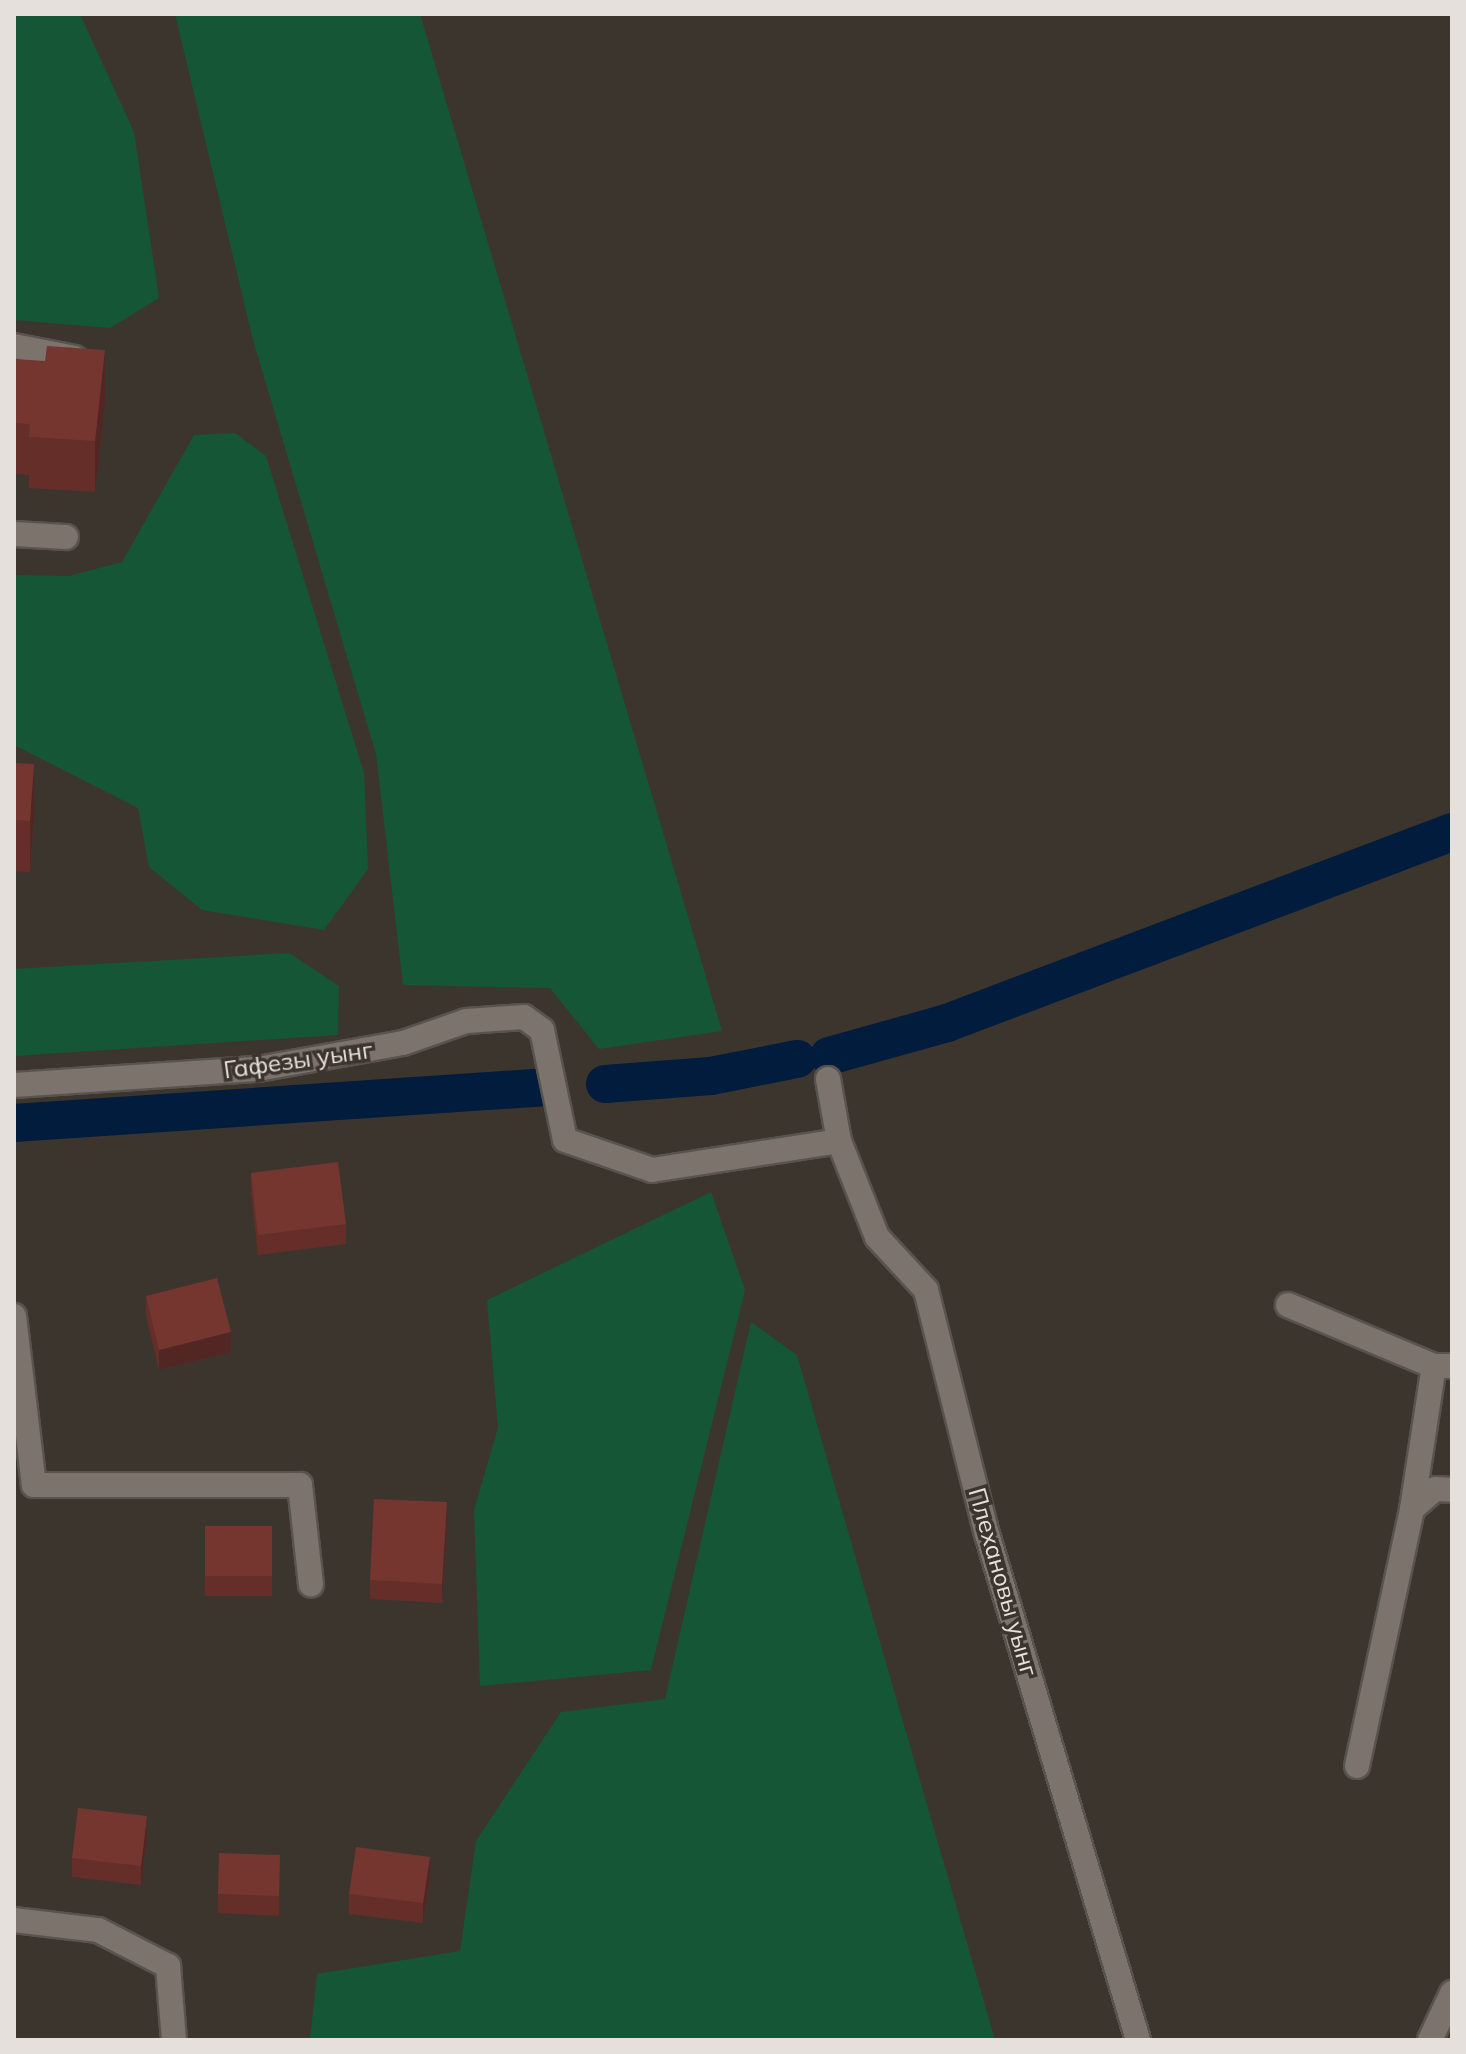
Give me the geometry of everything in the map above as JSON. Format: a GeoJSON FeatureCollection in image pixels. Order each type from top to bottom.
{"type":"FeatureCollection","features":[{"type":"Feature","properties":{"kind":"street"},"geometry":{"type":"LineString","coordinates":[[14,346],[75,358]]}},
{"type":"Feature","properties":{"kind":"street"},"geometry":{"type":"LineString","coordinates":[[14,534],[66,537]]}},
{"type":"Feature","properties":{"kind":"street","name":"Гафезы уынг"},"geometry":{"type":"LineString","coordinates":[[14,1085],[258,1069],[403,1043],[466,1021],[524,1017],[542,1030],[565,1140],[652,1170],[839,1141]]}},
{"type":"Feature","properties":{"kind":"street","name":"Плехановы уынг"},"geometry":{"type":"LineString","coordinates":[[828,1079],[839,1141],[877,1237],[926,1290],[987,1534],[1138,2040]]}},
{"type":"Feature","properties":{"kind":"street"},"geometry":{"type":"LineString","coordinates":[[1288,1305],[1443,1366],[1357,1766]]}},
{"type":"Feature","properties":{"kind":"street"},"geometry":{"type":"LineString","coordinates":[[14,1316],[34,1485],[300,1485],[311,1584]]}},
{"type":"Feature","properties":{"kind":"street"},"geometry":{"type":"LineString","coordinates":[[1412,1509],[1435,1489],[1452,1490]]}},
{"type":"Feature","properties":{"kind":"street"},"geometry":{"type":"LineString","coordinates":[[14,1920],[98,1930],[168,1966],[174,2040]]}},
{"type":"Feature","properties":{"kind":"street"},"geometry":{"type":"LineString","coordinates":[[1430,2040],[1452,1993]]}},
{"type":"Feature","properties":{"kind":"green space"},"geometry":{"type":"Polygon","coordinates":[[[14,14],[80,14],[134,132],[159,298],[110,328],[14,320],[14,14]]]}},
{"type":"Feature","properties":{"kind":"green space"},"geometry":{"type":"Polygon","coordinates":[[[175,14],[420,14],[722,1031],[599,1049],[550,988],[403,985],[376,754],[253,340],[175,14]]]}},
{"type":"Feature","properties":{"kind":"green space"},"geometry":{"type":"Polygon","coordinates":[[[235,433],[266,456],[364,773],[368,869],[324,930],[202,910],[149,867],[138,808],[14,745],[14,575],[69,576],[122,562],[194,435],[235,433]]]}},
{"type":"Feature","properties":{"kind":"green space"},"geometry":{"type":"Polygon","coordinates":[[[289,953],[339,986],[338,1035],[14,1056],[14,969],[289,953]]]}},
{"type":"Feature","properties":{"kind":"green space"},"geometry":{"type":"Polygon","coordinates":[[[711,1192],[745,1290],[651,1670],[480,1686],[474,1510],[498,1428],[487,1300],[711,1192]]]}},
{"type":"Feature","properties":{"kind":"green space"},"geometry":{"type":"Polygon","coordinates":[[[751,1322],[797,1355],[995,2040],[310,2040],[317,1974],[460,1951],[476,1841],[561,1712],[665,1699],[751,1322]]]}},
{"type":"Feature","properties":{"kind":"building"},"geometry":{"type":"Polygon","coordinates":[[[47,346],[105,350],[95,441],[29,437],[30,424],[14,423],[14,359],[45,361],[47,346]]]}},
{"type":"Feature","properties":{"kind":"building"},"geometry":{"type":"Polygon","coordinates":[[[14,763],[34,764],[30,821],[14,820],[14,763]]]}},
{"type":"Feature","properties":{"kind":"building"},"geometry":{"type":"Polygon","coordinates":[[[338,1162],[346,1224],[258,1235],[251,1173],[338,1162]]]}},
{"type":"Feature","properties":{"kind":"building"},"geometry":{"type":"Polygon","coordinates":[[[217,1278],[231,1332],[159,1350],[146,1296],[217,1278]]]}},
{"type":"Feature","properties":{"kind":"building"},"geometry":{"type":"Polygon","coordinates":[[[374,1499],[447,1502],[442,1584],[370,1580],[374,1499]]]}},
{"type":"Feature","properties":{"kind":"building"},"geometry":{"type":"Polygon","coordinates":[[[205,1526],[272,1526],[272,1576],[205,1576],[205,1526]]]}},
{"type":"Feature","properties":{"kind":"building"},"geometry":{"type":"Polygon","coordinates":[[[78,1808],[147,1816],[141,1866],[72,1858],[78,1808]]]}},
{"type":"Feature","properties":{"kind":"building"},"geometry":{"type":"Polygon","coordinates":[[[356,1847],[430,1857],[423,1903],[349,1894],[356,1847]]]}},
{"type":"Feature","properties":{"kind":"building"},"geometry":{"type":"Polygon","coordinates":[[[219,1853],[280,1855],[279,1896],[218,1894],[219,1853]]]}},
{"type":"Feature","properties":{"kind":"waterway"},"geometry":{"type":"LineString","coordinates":[[829,1056],[947,1023],[1452,832]]}},
{"type":"Feature","properties":{"kind":"waterway"},"geometry":{"type":"LineString","coordinates":[[605,1084],[711,1076],[797,1059]]}},
{"type":"Feature","properties":{"kind":"waterway"},"geometry":{"type":"LineString","coordinates":[[14,1123],[548,1087]]}}]}
